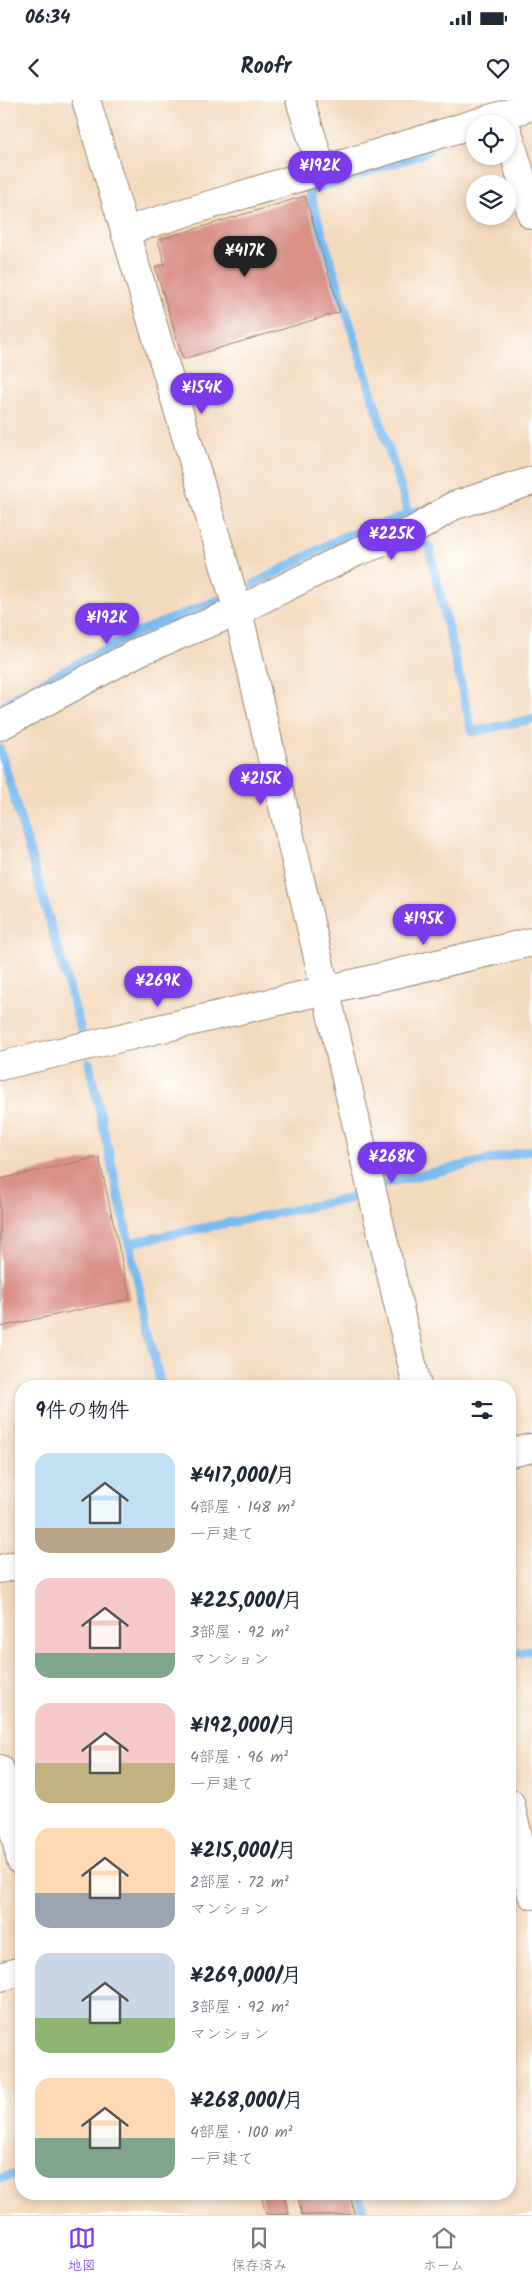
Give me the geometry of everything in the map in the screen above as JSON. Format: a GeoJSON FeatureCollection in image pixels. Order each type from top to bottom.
{"type":"FeatureCollection","features":[{"type":"Feature","properties":{"kind":"street"},"geometry":{"type":"LineString","coordinates":[[86,100],[238,611],[416,1380]]}},
{"type":"Feature","properties":{"kind":"street"},"geometry":{"type":"LineString","coordinates":[[300,100],[322,170]]}},
{"type":"Feature","properties":{"kind":"street"},"geometry":{"type":"LineString","coordinates":[[516,117],[532,106]]}},
{"type":"Feature","properties":{"kind":"street"},"geometry":{"type":"LineString","coordinates":[[125,231],[322,170],[466,134]]}},
{"type":"Feature","properties":{"kind":"street"},"geometry":{"type":"LineString","coordinates":[[516,161],[532,215]]}},
{"type":"Feature","properties":{"kind":"street"},"geometry":{"type":"LineString","coordinates":[[0,726],[140,651],[238,611],[356,552],[413,531],[453,506],[532,481]]}},
{"type":"Feature","properties":{"kind":"street"},"geometry":{"type":"LineString","coordinates":[[0,1066],[532,942]]}},
{"type":"Feature","properties":{"kind":"street"},"geometry":{"type":"LineString","coordinates":[[516,1452],[532,1448]]}},
{"type":"Feature","properties":{"kind":"street"},"geometry":{"type":"LineString","coordinates":[[0,1569],[15,1565]]}},
{"type":"Feature","properties":{"kind":"street"},"geometry":{"type":"LineString","coordinates":[[0,1769],[15,1835]]}},
{"type":"Feature","properties":{"kind":"street"},"geometry":{"type":"LineString","coordinates":[[516,1833],[532,1895]]}},
{"type":"Feature","properties":{"kind":"street"},"geometry":{"type":"LineString","coordinates":[[0,1977],[15,1973]]}},
{"type":"Feature","properties":{"kind":"building"},"geometry":{"type":"Polygon","coordinates":[[[305,196],[340,312],[183,359],[155,267],[165,264],[158,240],[305,196]]]}},
{"type":"Feature","properties":{"kind":"building"},"geometry":{"type":"Polygon","coordinates":[[[99,1157],[130,1299],[0,1327],[0,1179],[99,1157]]]}},
{"type":"Feature","properties":{"kind":"building"},"geometry":{"type":"Polygon","coordinates":[[[262,2200],[285,2200],[289,2214],[266,2215],[262,2200]]]}},
{"type":"Feature","properties":{"kind":"building"},"geometry":{"type":"Polygon","coordinates":[[[298,2200],[351,2200],[355,2215],[302,2215],[298,2200]]]}},
{"type":"Feature","properties":{"kind":"waterway"},"geometry":{"type":"LineString","coordinates":[[409,515],[309,191],[428,152]]}},
{"type":"Feature","properties":{"kind":"waterway"},"geometry":{"type":"LineString","coordinates":[[254,584],[343,537],[418,511]]}},
{"type":"Feature","properties":{"kind":"waterway"},"geometry":{"type":"LineString","coordinates":[[429,546],[472,732],[532,719]]}},
{"type":"Feature","properties":{"kind":"waterway"},"geometry":{"type":"LineString","coordinates":[[5,705],[19,695],[138,632],[219,600]]}},
{"type":"Feature","properties":{"kind":"waterway"},"geometry":{"type":"LineString","coordinates":[[0,749],[82,1033]]}},
{"type":"Feature","properties":{"kind":"waterway"},"geometry":{"type":"LineString","coordinates":[[89,1063],[160,1380]]}},
{"type":"Feature","properties":{"kind":"waterway"},"geometry":{"type":"LineString","coordinates":[[386,1183],[532,1150]]}},
{"type":"Feature","properties":{"kind":"waterway"},"geometry":{"type":"LineString","coordinates":[[129,1243],[351,1198]]}},
{"type":"Feature","properties":{"kind":"waterway"},"geometry":{"type":"LineString","coordinates":[[516,1654],[532,1650]]}},
{"type":"Feature","properties":{"kind":"waterway"},"geometry":{"type":"LineString","coordinates":[[0,2178],[15,2174]]}},
{"type":"Feature","properties":{"kind":"waterway"},"geometry":{"type":"LineString","coordinates":[[360,2200],[364,2215]]}}]}
